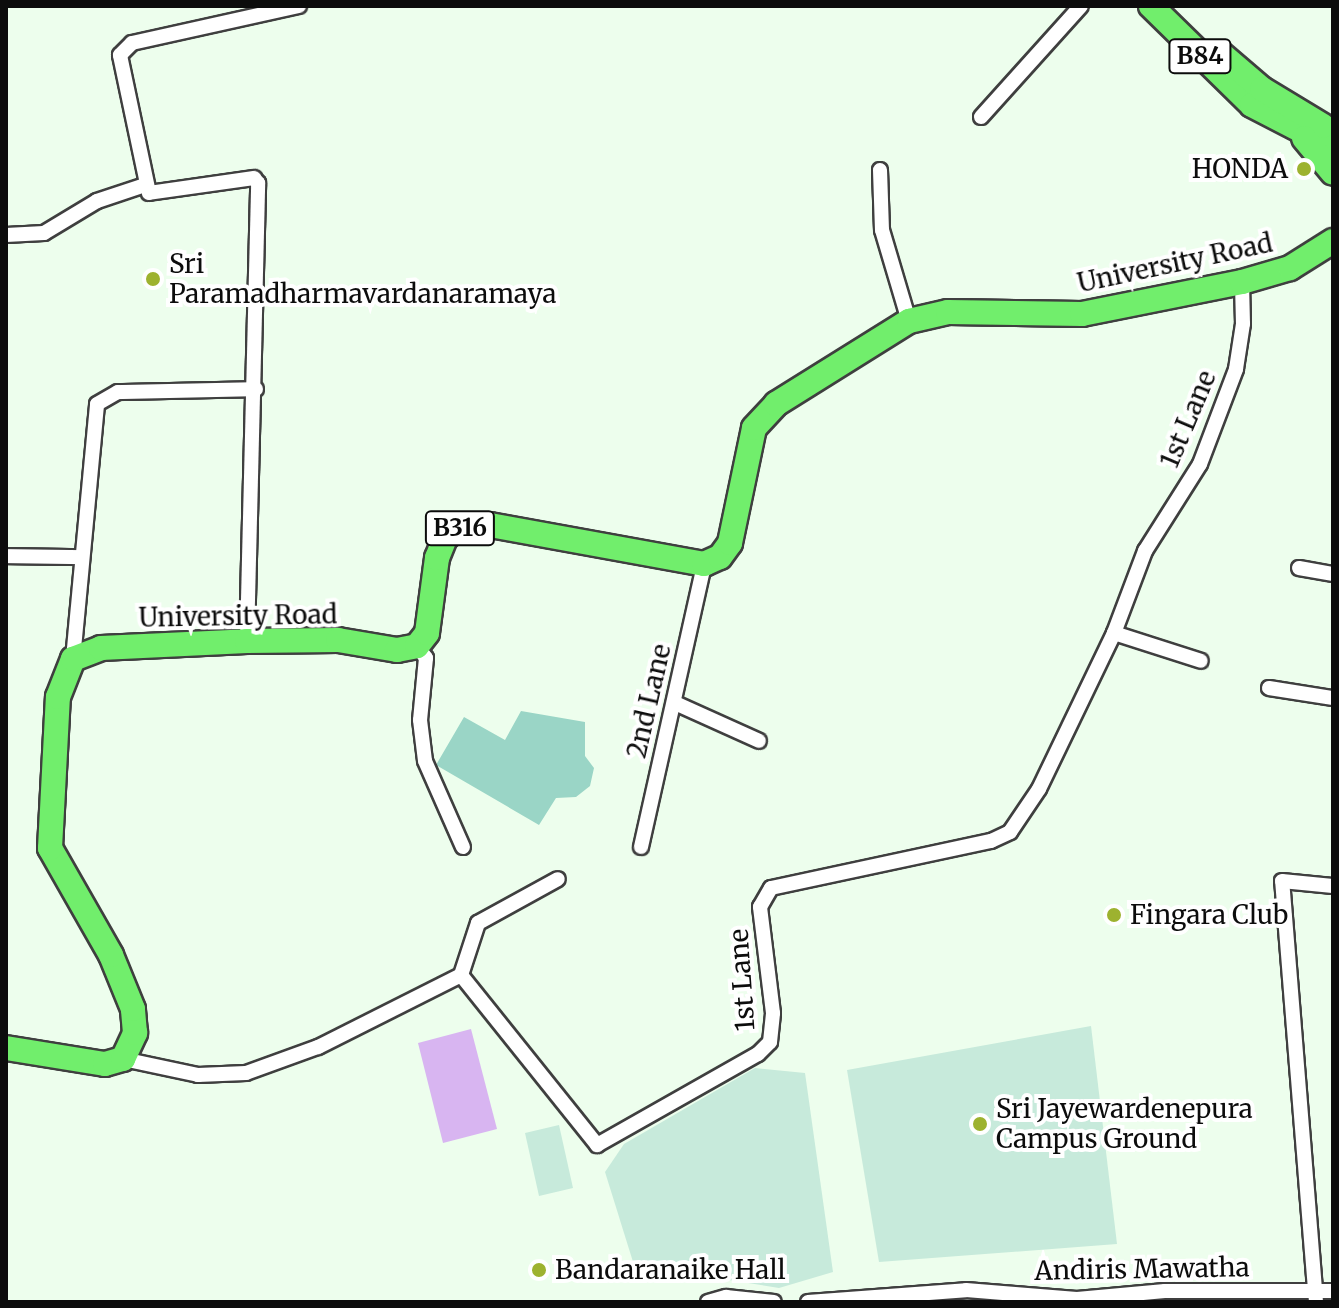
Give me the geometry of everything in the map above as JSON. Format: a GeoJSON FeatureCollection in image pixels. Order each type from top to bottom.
{"type":"FeatureCollection","features":[{"type":"Feature","properties":{"kind":"main road","name":"B84"},"geometry":{"type":"LineString","coordinates":[[1151,6],[1243,97],[1333,147]]}},
{"type":"Feature","properties":{"kind":"main road","name":"B84"},"geometry":{"type":"LineString","coordinates":[[1174,6],[1237,70],[1333,130]]}},
{"type":"Feature","properties":{"kind":"main road"},"geometry":{"type":"LineString","coordinates":[[1295,128],[1333,173]]}},
{"type":"Feature","properties":{"kind":"main road","name":"University Road"},"geometry":{"type":"LineString","coordinates":[[704,564],[720,557],[730,543],[754,428],[776,404],[909,321],[948,312],[1082,314],[1242,282],[1290,268],[1333,241]]}},
{"type":"Feature","properties":{"kind":"main road","name":"B316"},"geometry":{"type":"LineString","coordinates":[[417,646],[427,633],[437,558],[445,538],[457,528],[490,525],[704,564]]}},
{"type":"Feature","properties":{"kind":"main road","name":"University Road"},"geometry":{"type":"LineString","coordinates":[[73,659],[101,648],[247,641],[338,640],[397,650],[417,646]]}},
{"type":"Feature","properties":{"kind":"main road"},"geometry":{"type":"LineString","coordinates":[[6,1048],[87,1064],[123,1059],[135,1033],[133,1009],[111,955],[52,860],[49,836],[58,697],[73,659]]}},
{"type":"Feature","properties":{"kind":"street"},"geometry":{"type":"LineString","coordinates":[[247,641],[256,389],[258,183],[254,178],[160,195],[149,193],[120,55],[132,43],[299,6]]}},
{"type":"Feature","properties":{"kind":"street"},"geometry":{"type":"LineString","coordinates":[[981,117],[1081,6]]}},
{"type":"Feature","properties":{"kind":"street"},"geometry":{"type":"LineString","coordinates":[[880,170],[882,230],[909,321]]}},
{"type":"Feature","properties":{"kind":"street"},"geometry":{"type":"LineString","coordinates":[[6,235],[44,233],[97,201],[145,185]]}},
{"type":"Feature","properties":{"kind":"street","name":"1st Lane"},"geometry":{"type":"LineString","coordinates":[[461,975],[591,1144],[603,1144],[770,1042],[773,1013],[760,907],[771,888],[991,841],[1010,832],[1039,789],[1114,633],[1145,551],[1200,464],[1236,369],[1243,324],[1242,282]]}},
{"type":"Feature","properties":{"kind":"street"},"geometry":{"type":"LineString","coordinates":[[73,659],[97,404],[118,392],[256,389]]}},
{"type":"Feature","properties":{"kind":"street"},"geometry":{"type":"LineString","coordinates":[[6,556],[81,557]]}},
{"type":"Feature","properties":{"kind":"street","name":"2nd Lane"},"geometry":{"type":"LineString","coordinates":[[641,847],[704,564]]}},
{"type":"Feature","properties":{"kind":"street"},"geometry":{"type":"LineString","coordinates":[[1299,568],[1333,574]]}},
{"type":"Feature","properties":{"kind":"street"},"geometry":{"type":"LineString","coordinates":[[1114,633],[1201,661]]}},
{"type":"Feature","properties":{"kind":"street"},"geometry":{"type":"LineString","coordinates":[[417,646],[426,658],[420,720],[425,761],[463,847]]}},
{"type":"Feature","properties":{"kind":"street"},"geometry":{"type":"LineString","coordinates":[[1269,688],[1333,698]]}},
{"type":"Feature","properties":{"kind":"street"},"geometry":{"type":"LineString","coordinates":[[675,703],[759,741]]}},
{"type":"Feature","properties":{"kind":"street"},"geometry":{"type":"LineString","coordinates":[[123,1059],[198,1075],[246,1073],[318,1047],[461,975],[478,923],[558,879]]}},
{"type":"Feature","properties":{"kind":"street"},"geometry":{"type":"LineString","coordinates":[[1316,1297],[1282,881],[1333,886]]}},
{"type":"Feature","properties":{"kind":"street","name":"Andiris Mawatha"},"geometry":{"type":"LineString","coordinates":[[808,1302],[966,1290],[1106,1300],[1165,1291],[1316,1297],[1333,1291]]}},
{"type":"Feature","properties":{"kind":"street"},"geometry":{"type":"LineString","coordinates":[[708,1302],[726,1297],[774,1302]]}},
{"type":"Feature","properties":{"kind":"shaded area"},"geometry":{"type":"Polygon","coordinates":[[[521,711],[585,722],[585,756],[594,768],[590,786],[576,797],[556,798],[539,825],[436,765],[464,717],[505,740],[521,711]]]}},
{"type":"Feature","properties":{"kind":"shaded area"},"geometry":{"type":"Polygon","coordinates":[[[471,1029],[497,1129],[443,1143],[418,1043],[471,1029]]]}},
{"type":"Feature","properties":{"kind":"green space","name":"Sri Jayewardenepura Campus Ground"},"geometry":{"type":"Polygon","coordinates":[[[1091,1026],[1117,1244],[879,1262],[847,1070],[1091,1026]]]}},
{"type":"Feature","properties":{"kind":"green space"},"geometry":{"type":"Polygon","coordinates":[[[755,1068],[805,1073],[833,1272],[779,1288],[634,1265],[605,1172],[624,1144],[755,1068]]]}},
{"type":"Feature","properties":{"kind":"green space"},"geometry":{"type":"Polygon","coordinates":[[[559,1125],[573,1188],[539,1196],[525,1133],[559,1125]]]}},
{"type":"Feature","properties":{"kind":"place","name":"HONDA"},"geometry":{"type":"Point","coordinates":[1304,169]}},
{"type":"Feature","properties":{"kind":"place","name":"Sri Paramadharmavardanaramaya"},"geometry":{"type":"Point","coordinates":[153,279]}},
{"type":"Feature","properties":{"kind":"place","name":"Fingara Club"},"geometry":{"type":"Point","coordinates":[1114,915]}},
{"type":"Feature","properties":{"kind":"place","name":"Sri Jayewardenepura Campus Ground"},"geometry":{"type":"Point","coordinates":[980,1124]}},
{"type":"Feature","properties":{"kind":"place","name":"Bandaranaike Hall"},"geometry":{"type":"Point","coordinates":[539,1270]}}]}
